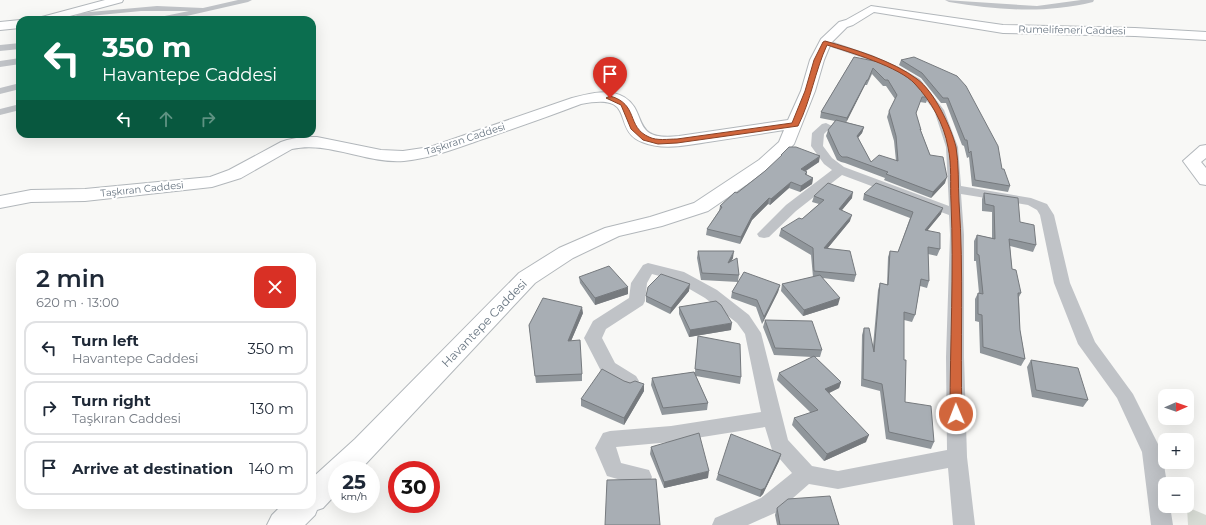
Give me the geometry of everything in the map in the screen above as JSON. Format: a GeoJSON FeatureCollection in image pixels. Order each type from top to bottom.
{"type":"FeatureCollection","features":[{"type":"Feature","properties":{"kind":"street"},"geometry":{"type":"LineString","coordinates":[[57,16],[118,0]]}},
{"type":"Feature","properties":{"kind":"street"},"geometry":{"type":"LineString","coordinates":[[176,16],[248,0]]}},
{"type":"Feature","properties":{"kind":"street"},"geometry":{"type":"LineString","coordinates":[[949,0],[1008,8],[1060,6],[1090,0]]}},
{"type":"Feature","properties":{"kind":"street","name":"Rumelifeneri Caddesi"},"geometry":{"type":"LineString","coordinates":[[869,4],[938,20],[1004,29],[1135,32],[1206,36]]}},
{"type":"Feature","properties":{"kind":"street","name":"Havantepe Caddesi"},"geometry":{"type":"LineString","coordinates":[[350,461],[526,278],[566,253],[612,232],[655,222],[701,207],[765,164],[786,144],[808,91],[817,60],[825,42],[843,24],[849,23],[869,4]]}},
{"type":"Feature","properties":{"kind":"street"},"geometry":{"type":"LineString","coordinates":[[79,15],[160,8],[186,7],[204,10]]}},
{"type":"Feature","properties":{"kind":"street"},"geometry":{"type":"LineString","coordinates":[[0,26],[16,24]]}},
{"type":"Feature","properties":{"kind":"street"},"geometry":{"type":"LineString","coordinates":[[825,42],[869,57],[896,69],[916,81],[939,110],[952,147],[957,235],[955,357],[957,457],[964,525]]}},
{"type":"Feature","properties":{"kind":"street"},"geometry":{"type":"LineString","coordinates":[[0,48],[16,46]]}},
{"type":"Feature","properties":{"kind":"street"},"geometry":{"type":"LineString","coordinates":[[0,64],[16,62]]}},
{"type":"Feature","properties":{"kind":"street"},"geometry":{"type":"LineString","coordinates":[[0,91],[16,87]]}},
{"type":"Feature","properties":{"kind":"street","name":"Taşkıran Caddesi"},"geometry":{"type":"LineString","coordinates":[[0,202],[31,196],[85,195],[212,182],[235,174],[287,145],[301,142],[316,142],[381,155],[416,155],[433,151],[577,101],[590,98],[610,98],[618,100],[623,104],[634,129],[645,138],[658,142],[704,138],[795,124]]}},
{"type":"Feature","properties":{"kind":"street"},"geometry":{"type":"LineString","coordinates":[[0,112],[16,107]]}},
{"type":"Feature","properties":{"kind":"street"},"geometry":{"type":"LineString","coordinates":[[826,126],[818,133],[817,146],[828,161],[840,170],[956,212]]}},
{"type":"Feature","properties":{"kind":"street"},"geometry":{"type":"LineString","coordinates":[[1206,150],[1192,161],[1206,180]]}},
{"type":"Feature","properties":{"kind":"street"},"geometry":{"type":"LineString","coordinates":[[764,234],[791,208],[840,170]]}},
{"type":"Feature","properties":{"kind":"street"},"geometry":{"type":"LineString","coordinates":[[954,189],[1031,202],[1042,207],[1047,215],[1062,283],[1087,344],[1124,394],[1152,452],[1162,525]]}},
{"type":"Feature","properties":{"kind":"street"},"geometry":{"type":"LineString","coordinates":[[630,381],[608,368],[593,338],[599,325],[637,301],[639,283],[648,268],[679,276],[711,294],[743,319],[753,333],[779,444],[806,474],[838,480],[957,457]]}},
{"type":"Feature","properties":{"kind":"street"},"geometry":{"type":"LineString","coordinates":[[642,476],[614,470],[604,448],[610,440],[644,438],[684,433],[772,418]]}},
{"type":"Feature","properties":{"kind":"street"},"geometry":{"type":"LineString","coordinates":[[723,525],[769,505],[806,474]]}},
{"type":"Feature","properties":{"kind":"street"},"geometry":{"type":"LineString","coordinates":[[316,494],[328,483]]}},
{"type":"Feature","properties":{"kind":"street"},"geometry":{"type":"LineString","coordinates":[[283,525],[300,509]]}},
{"type":"Feature","properties":{"kind":"shaded area"},"geometry":{"type":"Polygon","coordinates":[[[1194,510],[1206,515],[1206,525],[1188,525],[1187,513],[1194,513],[1194,510]]]}},
{"type":"Feature","properties":{"kind":"building"},"geometry":{"type":"Polygon","coordinates":[[[854,57],[884,63],[894,67],[913,79],[928,97],[922,97],[916,113],[921,130],[920,129],[930,155],[943,157],[947,177],[933,192],[886,174],[888,172],[847,157],[842,157],[839,154],[828,130],[836,120],[864,127],[857,136],[871,162],[879,155],[898,161],[896,136],[889,111],[897,95],[888,80],[885,80],[873,68],[847,118],[821,112],[854,57]]]}},
{"type":"Feature","properties":{"kind":"building"},"geometry":{"type":"Polygon","coordinates":[[[914,57],[957,76],[966,86],[998,146],[1002,169],[1004,169],[1010,186],[975,180],[971,151],[969,153],[967,140],[965,140],[948,98],[943,98],[922,73],[901,60],[914,57]]]}},
{"type":"Feature","properties":{"kind":"building"},"geometry":{"type":"Polygon","coordinates":[[[789,147],[796,147],[820,156],[801,169],[807,172],[805,174],[813,178],[801,186],[791,182],[771,199],[769,198],[753,214],[741,237],[707,229],[722,207],[720,206],[735,192],[737,193],[765,171],[789,147]]]}},
{"type":"Feature","properties":{"kind":"building"},"geometry":{"type":"Polygon","coordinates":[[[828,183],[853,192],[839,209],[852,215],[824,248],[850,251],[856,275],[814,271],[813,248],[781,229],[799,218],[802,219],[824,200],[814,196],[828,183]]]}},
{"type":"Feature","properties":{"kind":"building"},"geometry":{"type":"Polygon","coordinates":[[[876,183],[943,208],[925,230],[940,233],[940,249],[928,247],[929,281],[921,279],[915,315],[904,312],[904,360],[906,360],[905,402],[931,406],[934,442],[889,432],[882,384],[863,379],[864,328],[869,328],[874,352],[880,283],[888,285],[890,251],[898,252],[913,212],[864,194],[876,183]]]}},
{"type":"Feature","properties":{"kind":"building"},"geometry":{"type":"Polygon","coordinates":[[[984,193],[1018,198],[1020,222],[1034,225],[1036,245],[1009,239],[1012,269],[1016,270],[1021,293],[1018,293],[1020,330],[1025,359],[983,347],[982,315],[978,314],[978,293],[983,294],[979,255],[977,254],[977,235],[995,239],[994,206],[985,204],[984,193]]]}},
{"type":"Feature","properties":{"kind":"building"},"geometry":{"type":"Polygon","coordinates":[[[698,251],[734,251],[728,263],[737,258],[739,275],[702,273],[698,251]]]}},
{"type":"Feature","properties":{"kind":"building"},"geometry":{"type":"Polygon","coordinates":[[[609,266],[628,287],[595,298],[579,277],[609,266]]]}},
{"type":"Feature","properties":{"kind":"building"},"geometry":{"type":"Polygon","coordinates":[[[744,272],[780,285],[764,317],[757,300],[732,292],[744,272]]]}},
{"type":"Feature","properties":{"kind":"building"},"geometry":{"type":"Polygon","coordinates":[[[661,274],[690,284],[671,308],[646,296],[648,287],[661,274]]]}},
{"type":"Feature","properties":{"kind":"building"},"geometry":{"type":"Polygon","coordinates":[[[820,275],[840,298],[804,310],[782,284],[820,275]]]}},
{"type":"Feature","properties":{"kind":"building"},"geometry":{"type":"Polygon","coordinates":[[[543,298],[582,307],[568,341],[580,340],[582,374],[535,376],[529,325],[543,298]]]}},
{"type":"Feature","properties":{"kind":"building"},"geometry":{"type":"Polygon","coordinates":[[[716,301],[721,305],[732,323],[690,330],[679,307],[716,301]]]}},
{"type":"Feature","properties":{"kind":"building"},"geometry":{"type":"Polygon","coordinates":[[[765,320],[812,321],[822,350],[775,348],[765,320]]]}},
{"type":"Feature","properties":{"kind":"building"},"geometry":{"type":"Polygon","coordinates":[[[698,336],[740,344],[741,377],[695,369],[698,336]]]}},
{"type":"Feature","properties":{"kind":"building"},"geometry":{"type":"Polygon","coordinates":[[[814,356],[841,382],[825,389],[869,435],[827,454],[794,418],[818,410],[779,373],[814,356]]]}},
{"type":"Feature","properties":{"kind":"building"},"geometry":{"type":"Polygon","coordinates":[[[1031,360],[1078,368],[1088,400],[1036,390],[1031,360]]]}},
{"type":"Feature","properties":{"kind":"building"},"geometry":{"type":"Polygon","coordinates":[[[602,369],[624,381],[630,383],[635,381],[644,384],[624,418],[581,399],[602,369]]]}},
{"type":"Feature","properties":{"kind":"building"},"geometry":{"type":"Polygon","coordinates":[[[694,372],[708,403],[663,408],[652,378],[694,372]]]}},
{"type":"Feature","properties":{"kind":"building"},"geometry":{"type":"Polygon","coordinates":[[[699,433],[709,471],[664,482],[651,447],[699,433]]]}},
{"type":"Feature","properties":{"kind":"building"},"geometry":{"type":"Polygon","coordinates":[[[731,434],[781,454],[765,488],[761,490],[718,474],[731,434]]]}},
{"type":"Feature","properties":{"kind":"building"},"geometry":{"type":"Polygon","coordinates":[[[656,479],[660,525],[605,525],[607,480],[656,479]]]}},
{"type":"Feature","properties":{"kind":"building"},"geometry":{"type":"Polygon","coordinates":[[[830,496],[839,525],[780,525],[777,508],[788,499],[830,496]]]}},
{"type":"Feature","properties":{"kind":"route"},"geometry":{"type":"LineString","coordinates":[[610,98],[618,100],[623,104],[634,129],[645,138],[658,142],[677,141],[795,124],[808,91],[817,60],[825,42],[869,57],[896,69],[916,81],[939,110],[952,147],[957,235],[955,357],[956,414]]}}]}
